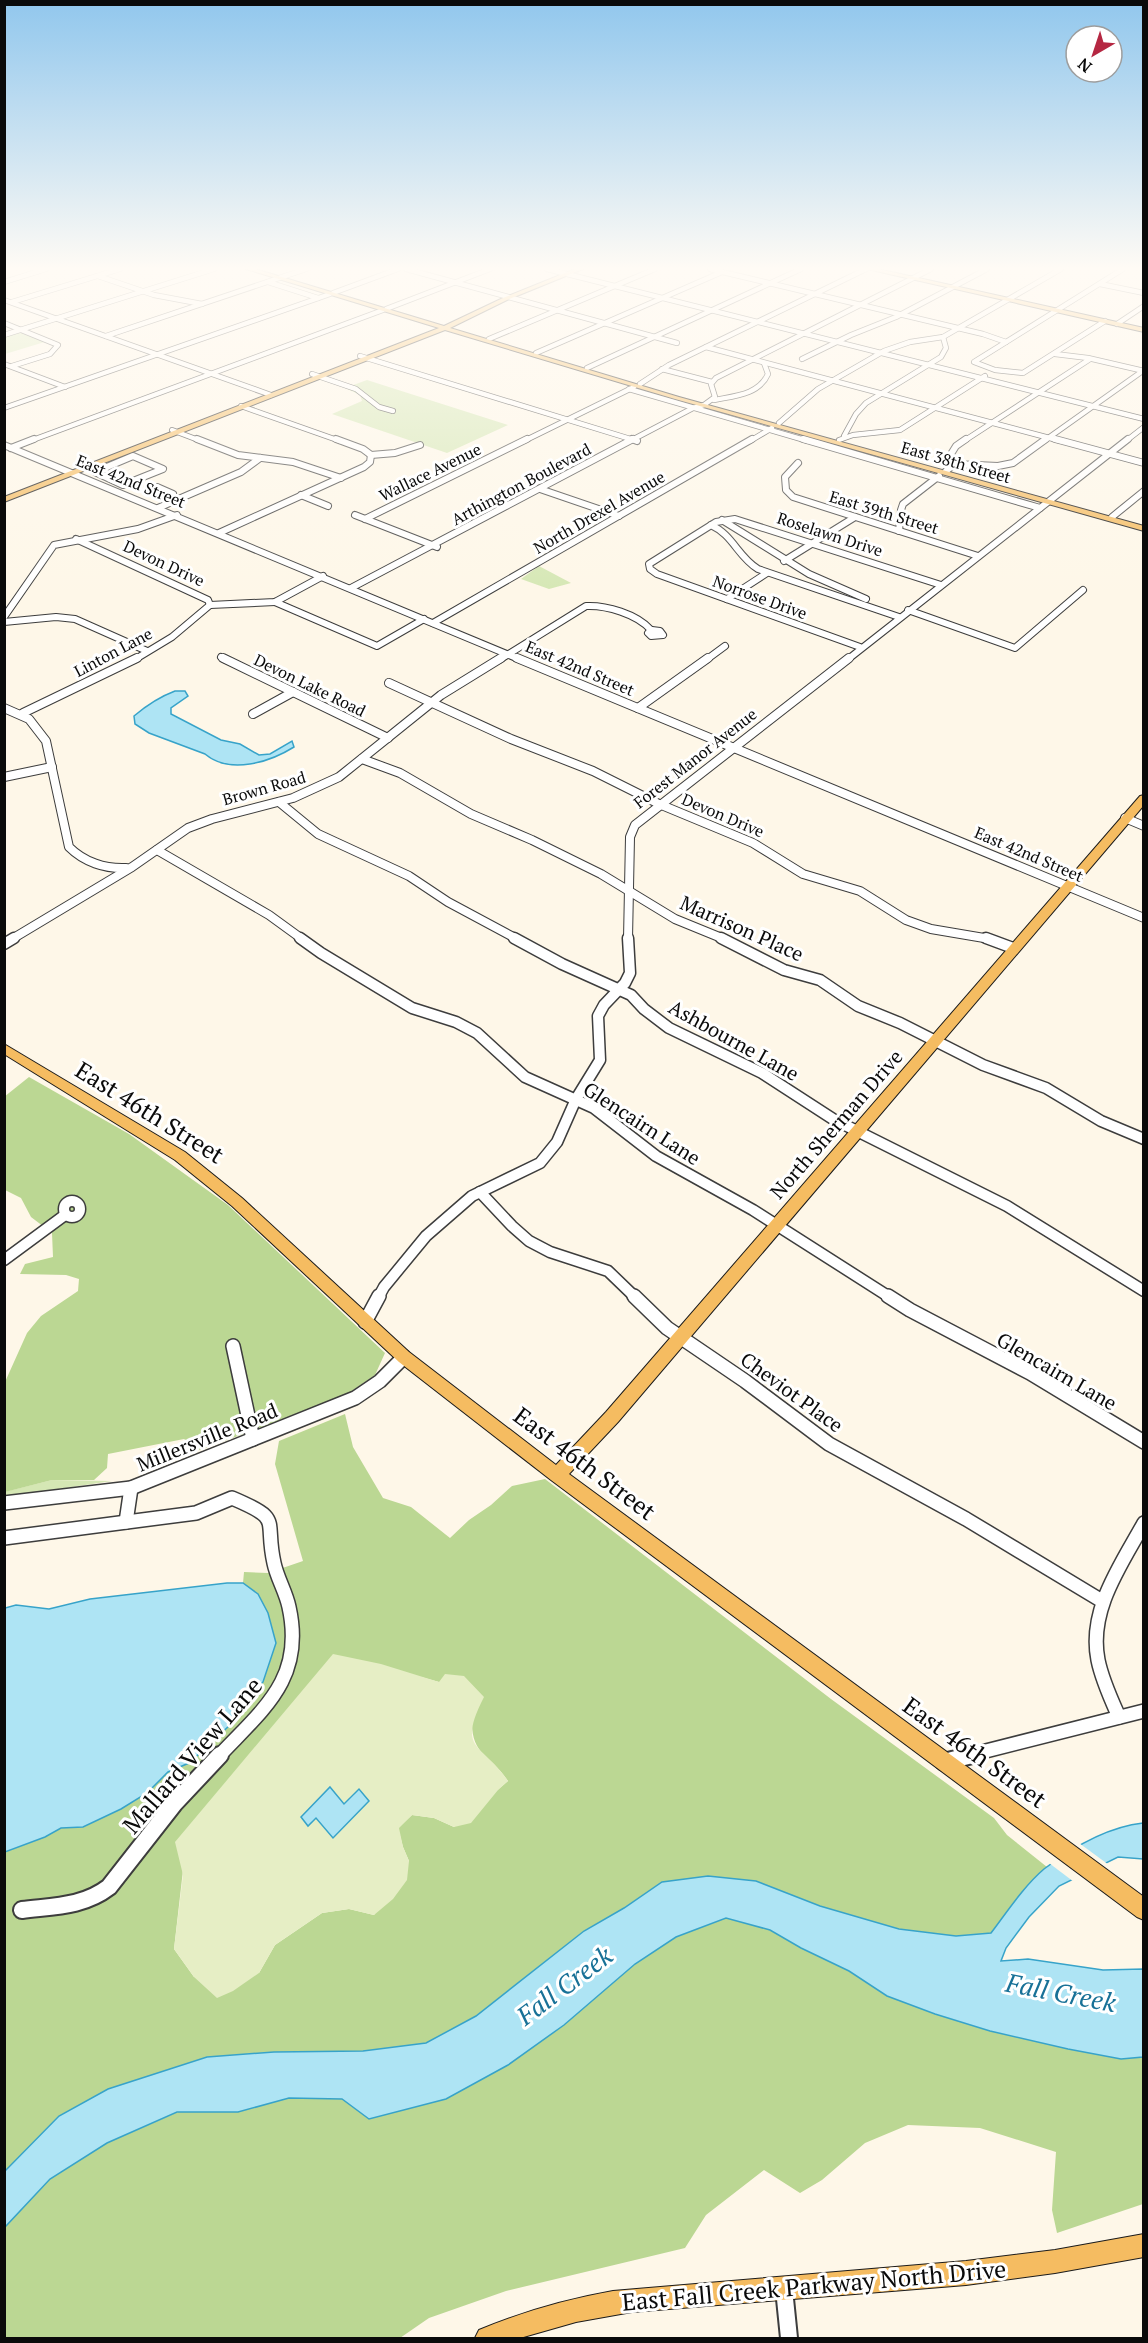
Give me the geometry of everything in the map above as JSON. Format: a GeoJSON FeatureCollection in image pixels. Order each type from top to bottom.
{"type":"FeatureCollection","features":[{"type":"Feature","properties":{"kind":"main road"},"geometry":{"type":"LineString","coordinates":[[4,497],[307,378]]}},
{"type":"Feature","properties":{"kind":"main road","name":"East 38th Street"},"geometry":{"type":"LineString","coordinates":[[617,378],[945,471]]}},
{"type":"Feature","properties":{"kind":"main road","name":"East 38th Street"},"geometry":{"type":"LineString","coordinates":[[619,378],[639,385]]}},
{"type":"Feature","properties":{"kind":"main road"},"geometry":{"type":"LineString","coordinates":[[174,431],[268,394]]}},
{"type":"Feature","properties":{"kind":"main road","name":"East 38th Street"},"geometry":{"type":"LineString","coordinates":[[778,424],[842,438],[1046,504],[1143,528]]}},
{"type":"Feature","properties":{"kind":"main road","name":"East 38th Street"},"geometry":{"type":"LineString","coordinates":[[1046,504],[1112,518],[1143,528]]}},
{"type":"Feature","properties":{"kind":"main road","name":"North Sherman Drive"},"geometry":{"type":"LineString","coordinates":[[557,1475],[612,1417],[679,1336],[1143,798]]}},
{"type":"Feature","properties":{"kind":"main road","name":"East 46th Street"},"geometry":{"type":"LineString","coordinates":[[4,1048],[180,1156],[237,1202],[404,1357],[557,1475],[1143,1910]]}},
{"type":"Feature","properties":{"kind":"main road","name":"East Fall Creek Parkway North Drive"},"geometry":{"type":"LineString","coordinates":[[487,2338],[553,2317],[656,2296],[784,2289],[1036,2265],[1143,2245]]}},
{"type":"Feature","properties":{"kind":"street"},"geometry":{"type":"LineString","coordinates":[[43,378],[65,387]]}},
{"type":"Feature","properties":{"kind":"street"},"geometry":{"type":"LineString","coordinates":[[4,408],[89,378]]}},
{"type":"Feature","properties":{"kind":"street"},"geometry":{"type":"LineString","coordinates":[[8,446],[197,378]]}},
{"type":"Feature","properties":{"kind":"street"},"geometry":{"type":"LineString","coordinates":[[226,378],[268,394]]}},
{"type":"Feature","properties":{"kind":"street"},"geometry":{"type":"LineString","coordinates":[[325,378],[356,389],[379,406],[393,411]]}},
{"type":"Feature","properties":{"kind":"street"},"geometry":{"type":"LineString","coordinates":[[435,378],[637,441]]}},
{"type":"Feature","properties":{"kind":"street","name":"Wallace Avenue"},"geometry":{"type":"LineString","coordinates":[[365,519],[649,378]]}},
{"type":"Feature","properties":{"kind":"street"},"geometry":{"type":"LineString","coordinates":[[697,378],[711,382]]}},
{"type":"Feature","properties":{"kind":"street"},"geometry":{"type":"LineString","coordinates":[[711,382],[716,378]]}},
{"type":"Feature","properties":{"kind":"street"},"geometry":{"type":"LineString","coordinates":[[706,405],[750,392],[763,384],[766,378]]}},
{"type":"Feature","properties":{"kind":"street"},"geometry":{"type":"LineString","coordinates":[[822,378],[1143,463]]}},
{"type":"Feature","properties":{"kind":"street","name":"North Drexel Avenue"},"geometry":{"type":"LineString","coordinates":[[433,623],[770,430],[812,393],[837,378]]}},
{"type":"Feature","properties":{"kind":"street"},"geometry":{"type":"LineString","coordinates":[[842,438],[860,410],[881,393],[907,378]]}},
{"type":"Feature","properties":{"kind":"street"},"geometry":{"type":"LineString","coordinates":[[842,438],[896,431],[981,378]]}},
{"type":"Feature","properties":{"kind":"street"},"geometry":{"type":"LineString","coordinates":[[983,378],[1143,419]]}},
{"type":"Feature","properties":{"kind":"street"},"geometry":{"type":"LineString","coordinates":[[955,464],[951,454],[954,447],[1060,378]]}},
{"type":"Feature","properties":{"kind":"street"},"geometry":{"type":"LineString","coordinates":[[899,531],[903,521],[901,512],[903,505],[955,464],[1007,465],[1016,461],[1131,378]]}},
{"type":"Feature","properties":{"kind":"street"},"geometry":{"type":"LineString","coordinates":[[706,405],[716,395],[711,382]]}},
{"type":"Feature","properties":{"kind":"street"},"geometry":{"type":"LineString","coordinates":[[629,389],[693,408]]}},
{"type":"Feature","properties":{"kind":"street"},"geometry":{"type":"LineString","coordinates":[[706,405],[770,430],[936,478],[1046,504]]}},
{"type":"Feature","properties":{"kind":"street","name":"Arthington Boulevard"},"geometry":{"type":"LineString","coordinates":[[637,441],[693,408],[706,405]]}},
{"type":"Feature","properties":{"kind":"street","name":"Arthington Boulevard"},"geometry":{"type":"LineString","coordinates":[[359,592],[436,547],[706,405]]}},
{"type":"Feature","properties":{"kind":"street"},"geometry":{"type":"LineString","coordinates":[[241,406],[365,450],[371,456]]}},
{"type":"Feature","properties":{"kind":"street","name":"Forest Manor Avenue"},"geometry":{"type":"LineString","coordinates":[[365,1322],[381,1290],[416,1245],[480,1192],[531,1169],[545,1159],[558,1142],[576,1099],[600,1060],[601,1048],[596,1023],[598,1016],[604,1005],[627,980],[631,969],[627,923],[630,832],[642,818],[1143,427]]}},
{"type":"Feature","properties":{"kind":"street"},"geometry":{"type":"LineString","coordinates":[[174,431],[236,454],[297,463],[341,478]]}},
{"type":"Feature","properties":{"kind":"street"},"geometry":{"type":"LineString","coordinates":[[371,456],[395,453],[420,445]]}},
{"type":"Feature","properties":{"kind":"street","name":"East 42nd Street"},"geometry":{"type":"LineString","coordinates":[[8,446],[110,488],[158,504],[177,515],[359,592],[1143,918]]}},
{"type":"Feature","properties":{"kind":"street"},"geometry":{"type":"LineString","coordinates":[[110,488],[120,484],[158,466],[133,456],[95,472],[120,484],[132,489]]}},
{"type":"Feature","properties":{"kind":"street"},"geometry":{"type":"LineString","coordinates":[[219,532],[367,465],[371,456]]}},
{"type":"Feature","properties":{"kind":"street"},"geometry":{"type":"LineString","coordinates":[[158,504],[238,474],[260,458]]}},
{"type":"Feature","properties":{"kind":"street","name":"East 39th Street"},"geometry":{"type":"LineString","coordinates":[[798,463],[786,476],[785,488],[789,495],[978,556]]}},
{"type":"Feature","properties":{"kind":"street"},"geometry":{"type":"LineString","coordinates":[[153,488],[158,487],[173,494],[158,504]]}},
{"type":"Feature","properties":{"kind":"street"},"geometry":{"type":"LineString","coordinates":[[543,490],[619,516]]}},
{"type":"Feature","properties":{"kind":"street"},"geometry":{"type":"LineString","coordinates":[[1112,518],[1143,491]]}},
{"type":"Feature","properties":{"kind":"street"},"geometry":{"type":"LineString","coordinates":[[302,495],[328,506]]}},
{"type":"Feature","properties":{"kind":"street"},"geometry":{"type":"LineString","coordinates":[[4,617],[50,548],[60,542],[138,529],[177,515]]}},
{"type":"Feature","properties":{"kind":"street"},"geometry":{"type":"LineString","coordinates":[[355,515],[436,547]]}},
{"type":"Feature","properties":{"kind":"street"},"geometry":{"type":"LineString","coordinates":[[784,561],[855,517]]}},
{"type":"Feature","properties":{"kind":"street"},"geometry":{"type":"LineString","coordinates":[[711,525],[722,520],[784,561],[845,591],[1015,648],[1083,590]]}},
{"type":"Feature","properties":{"kind":"street","name":"Roselawn Drive"},"geometry":{"type":"LineString","coordinates":[[722,520],[741,520],[941,585]]}},
{"type":"Feature","properties":{"kind":"street"},"geometry":{"type":"LineString","coordinates":[[711,525],[730,535],[745,561],[767,573],[899,617]]}},
{"type":"Feature","properties":{"kind":"street","name":"Norrose Drive"},"geometry":{"type":"LineString","coordinates":[[711,525],[652,561],[649,566],[651,569],[860,647]]}},
{"type":"Feature","properties":{"kind":"street","name":"Devon Drive"},"geometry":{"type":"LineString","coordinates":[[76,539],[208,600],[210,605],[274,602]]}},
{"type":"Feature","properties":{"kind":"street","name":"Arthington Boulevard"},"geometry":{"type":"LineString","coordinates":[[351,588],[436,547]]}},
{"type":"Feature","properties":{"kind":"street"},"geometry":{"type":"LineString","coordinates":[[727,599],[767,573]]}},
{"type":"Feature","properties":{"kind":"street"},"geometry":{"type":"LineString","coordinates":[[274,602],[322,576]]}},
{"type":"Feature","properties":{"kind":"street"},"geometry":{"type":"LineString","coordinates":[[274,602],[376,646],[424,619]]}},
{"type":"Feature","properties":{"kind":"street","name":"Linton Lane"},"geometry":{"type":"LineString","coordinates":[[23,713],[147,651],[181,629],[210,605]]}},
{"type":"Feature","properties":{"kind":"street","name":"Brown Road"},"geometry":{"type":"LineString","coordinates":[[4,944],[130,868],[178,834],[204,821],[279,802],[330,782],[345,773],[431,702],[584,607],[600,606],[641,621],[651,630]]}},
{"type":"Feature","properties":{"kind":"street"},"geometry":{"type":"LineString","coordinates":[[4,622],[57,617],[75,619],[147,651]]}},
{"type":"Feature","properties":{"kind":"street"},"geometry":{"type":"LineString","coordinates":[[638,708],[726,646]]}},
{"type":"Feature","properties":{"kind":"street","name":"Devon Lake Road"},"geometry":{"type":"LineString","coordinates":[[221,657],[388,738]]}},
{"type":"Feature","properties":{"kind":"street","name":"Devon Drive"},"geometry":{"type":"LineString","coordinates":[[389,683],[511,739],[593,771],[659,804],[764,849],[803,874],[860,891],[915,924],[977,936],[1013,948]]}},
{"type":"Feature","properties":{"kind":"street"},"geometry":{"type":"LineString","coordinates":[[253,714],[293,692]]}},
{"type":"Feature","properties":{"kind":"street"},"geometry":{"type":"LineString","coordinates":[[4,708],[23,713],[43,735],[69,847],[77,854],[110,868],[130,868]]}},
{"type":"Feature","properties":{"kind":"street","name":"Marrison Place"},"geometry":{"type":"LineString","coordinates":[[362,759],[400,773],[458,807],[601,874],[675,919],[706,930],[784,970],[820,980],[858,1006],[983,1065],[1046,1088],[1101,1121],[1143,1139]]}},
{"type":"Feature","properties":{"kind":"street"},"geometry":{"type":"LineString","coordinates":[[4,777],[52,767]]}},
{"type":"Feature","properties":{"kind":"street","name":"Ashbourne Lane"},"geometry":{"type":"LineString","coordinates":[[279,802],[302,822],[325,837],[409,876],[448,902],[562,964],[631,995],[644,1009],[669,1028],[747,1064],[820,1112],[928,1168],[994,1198],[1143,1291]]}},
{"type":"Feature","properties":{"kind":"street"},"geometry":{"type":"LineString","coordinates":[[1125,818],[1143,826]]}},
{"type":"Feature","properties":{"kind":"street","name":"Glencairn Lane"},"geometry":{"type":"LineString","coordinates":[[157,850],[269,915],[321,953],[412,1008],[456,1022],[477,1033],[510,1065],[531,1080],[576,1099],[605,1115],[663,1161],[776,1224],[910,1310],[1030,1373],[1143,1442]]}},
{"type":"Feature","properties":{"kind":"street","name":"Cheviot Place"},"geometry":{"type":"LineString","coordinates":[[480,1192],[520,1235],[549,1251],[597,1265],[608,1271],[652,1315],[829,1444],[1006,1542],[1102,1601]]}},
{"type":"Feature","properties":{"kind":"street"},"geometry":{"type":"LineString","coordinates":[[4,1260],[65,1215]]}},
{"type":"Feature","properties":{"kind":"street"},"geometry":{"type":"LineString","coordinates":[[233,1346],[253,1439]]}},
{"type":"Feature","properties":{"kind":"street","name":"Millersville Road"},"geometry":{"type":"LineString","coordinates":[[4,1503],[131,1488],[355,1398],[380,1381],[404,1357]]}},
{"type":"Feature","properties":{"kind":"street"},"geometry":{"type":"LineString","coordinates":[[4,1538],[126,1522],[131,1488]]}},
{"type":"Feature","properties":{"kind":"street","name":"Mallard View Lane"},"geometry":{"type":"LineString","coordinates":[[22,1910],[83,1902],[102,1894],[130,1863],[174,1804],[263,1710],[279,1690],[290,1667],[294,1634],[289,1605],[274,1563],[273,1534],[269,1520],[261,1510],[232,1498],[196,1513],[126,1522]]}},
{"type":"Feature","properties":{"kind":"street"},"geometry":{"type":"LineString","coordinates":[[1119,1717],[1102,1681],[1095,1650],[1095,1626],[1102,1601],[1143,1523]]}},
{"type":"Feature","properties":{"kind":"street"},"geometry":{"type":"LineString","coordinates":[[944,1762],[1143,1711]]}},
{"type":"Feature","properties":{"kind":"street"},"geometry":{"type":"LineString","coordinates":[[784,2289],[789,2338]]}},
{"type":"Feature","properties":{"kind":"green space"},"geometry":{"type":"Polygon","coordinates":[[[367,380],[508,425],[447,453],[332,414],[362,401],[360,395],[345,388],[367,380]]]}},
{"type":"Feature","properties":{"kind":"green space"},"geometry":{"type":"Polygon","coordinates":[[[539,566],[571,583],[549,589],[521,579],[539,566]]]}},
{"type":"Feature","properties":{"kind":"green space"},"geometry":{"type":"Polygon","coordinates":[[[29,1077],[129,1134],[228,1205],[385,1353],[375,1375],[343,1397],[200,1450],[184,1439],[108,1454],[107,1468],[94,1480],[52,1480],[5,1492],[5,1382],[27,1333],[41,1316],[78,1291],[79,1279],[66,1275],[20,1274],[25,1264],[53,1257],[52,1233],[31,1217],[21,1198],[5,1190],[4,1097],[29,1077]]]}},
{"type":"Feature","properties":{"kind":"green space"},"geometry":{"type":"Polygon","coordinates":[[[345,1414],[353,1447],[383,1498],[411,1507],[450,1538],[512,1486],[545,1479],[831,1699],[994,1818],[1007,1835],[1047,1867],[991,1933],[956,1936],[899,1929],[820,1906],[756,1881],[662,1882],[624,1908],[584,1931],[476,2016],[426,2043],[363,2051],[274,2052],[207,2057],[159,2073],[5,2171],[5,1852],[45,1837],[61,1828],[83,1827],[147,1793],[168,1772],[189,1763],[230,1725],[263,1682],[257,1594],[243,1583],[244,1572],[268,1573],[303,1561],[275,1464],[279,1441],[345,1414]],[[421,1677],[183,1870],[174,1949],[194,1977],[259,1973],[275,1945],[322,1913],[349,1909],[374,1915],[409,1861],[398,1828],[412,1815],[434,1818],[454,1827],[508,1781],[478,1748],[472,1720],[439,1682],[421,1677]]]}},
{"type":"Feature","properties":{"kind":"green space"},"geometry":{"type":"Polygon","coordinates":[[[52,1480],[112,1481],[5,1497],[4,1492],[52,1480]]]}},
{"type":"Feature","properties":{"kind":"green space"},"geometry":{"type":"Polygon","coordinates":[[[333,1654],[381,1664],[439,1682],[445,1674],[464,1676],[484,1697],[472,1728],[472,1737],[476,1745],[508,1781],[471,1823],[454,1827],[434,1818],[412,1815],[399,1828],[409,1861],[407,1880],[393,1899],[374,1915],[349,1909],[322,1913],[275,1945],[259,1973],[233,1991],[217,1998],[194,1977],[174,1949],[183,1875],[175,1842],[333,1654]]]}},
{"type":"Feature","properties":{"kind":"green space"},"geometry":{"type":"Polygon","coordinates":[[[726,1918],[770,1930],[849,1971],[887,1996],[935,2014],[990,2031],[1068,2049],[1121,2059],[1143,2057],[1143,2204],[1057,2233],[1052,2210],[1056,2152],[980,2128],[908,2125],[865,2143],[822,2180],[800,2193],[764,2170],[706,2215],[685,2248],[506,2291],[429,2318],[400,2338],[5,2338],[4,2227],[50,2179],[107,2143],[178,2112],[237,2112],[289,2098],[342,2099],[369,2119],[508,2065],[564,2025],[635,1964],[676,1937],[726,1918]]]}},
{"type":"Feature","properties":{"kind":"water"},"geometry":{"type":"Polygon","coordinates":[[[175,691],[185,691],[188,696],[171,708],[171,714],[221,740],[240,744],[259,755],[270,754],[292,741],[294,747],[250,764],[226,764],[149,733],[135,724],[134,716],[153,702],[175,691]]]}},
{"type":"Feature","properties":{"kind":"water"},"geometry":{"type":"Polygon","coordinates":[[[243,1583],[258,1594],[268,1613],[276,1643],[263,1682],[230,1725],[189,1763],[168,1772],[147,1793],[121,1809],[83,1827],[61,1828],[45,1837],[5,1852],[5,1608],[16,1605],[49,1609],[90,1599],[243,1583]]]}},
{"type":"Feature","properties":{"kind":"water"},"geometry":{"type":"Polygon","coordinates":[[[330,1787],[344,1804],[359,1789],[369,1801],[333,1838],[316,1818],[308,1826],[301,1817],[330,1787]]]}},
{"type":"Feature","properties":{"kind":"water","name":"Fall Creek"},"geometry":{"type":"Polygon","coordinates":[[[1143,1823],[1143,1859],[1118,1857],[1059,1886],[1029,1917],[1006,1948],[1001,1961],[1028,1959],[1103,1970],[1143,1969],[1143,2057],[1121,2059],[1068,2049],[990,2031],[935,2014],[887,1996],[849,1971],[770,1930],[726,1918],[676,1937],[635,1964],[564,2025],[508,2065],[446,2099],[369,2119],[342,2099],[289,2098],[238,2112],[177,2112],[107,2143],[50,2179],[5,2227],[5,2171],[59,2116],[108,2089],[207,2057],[274,2052],[363,2051],[426,2043],[476,2016],[584,1931],[624,1908],[662,1882],[708,1876],[756,1881],[820,1906],[899,1929],[956,1936],[991,1933],[1030,1883],[1055,1861],[1091,1839],[1116,1829],[1143,1823]]]}},
{"type":"Feature","properties":{"kind":"pier"},"geometry":{"type":"Polygon","coordinates":[[[1079,1843],[1109,1865],[1074,1882],[1049,1863],[1079,1843]]]}}]}
